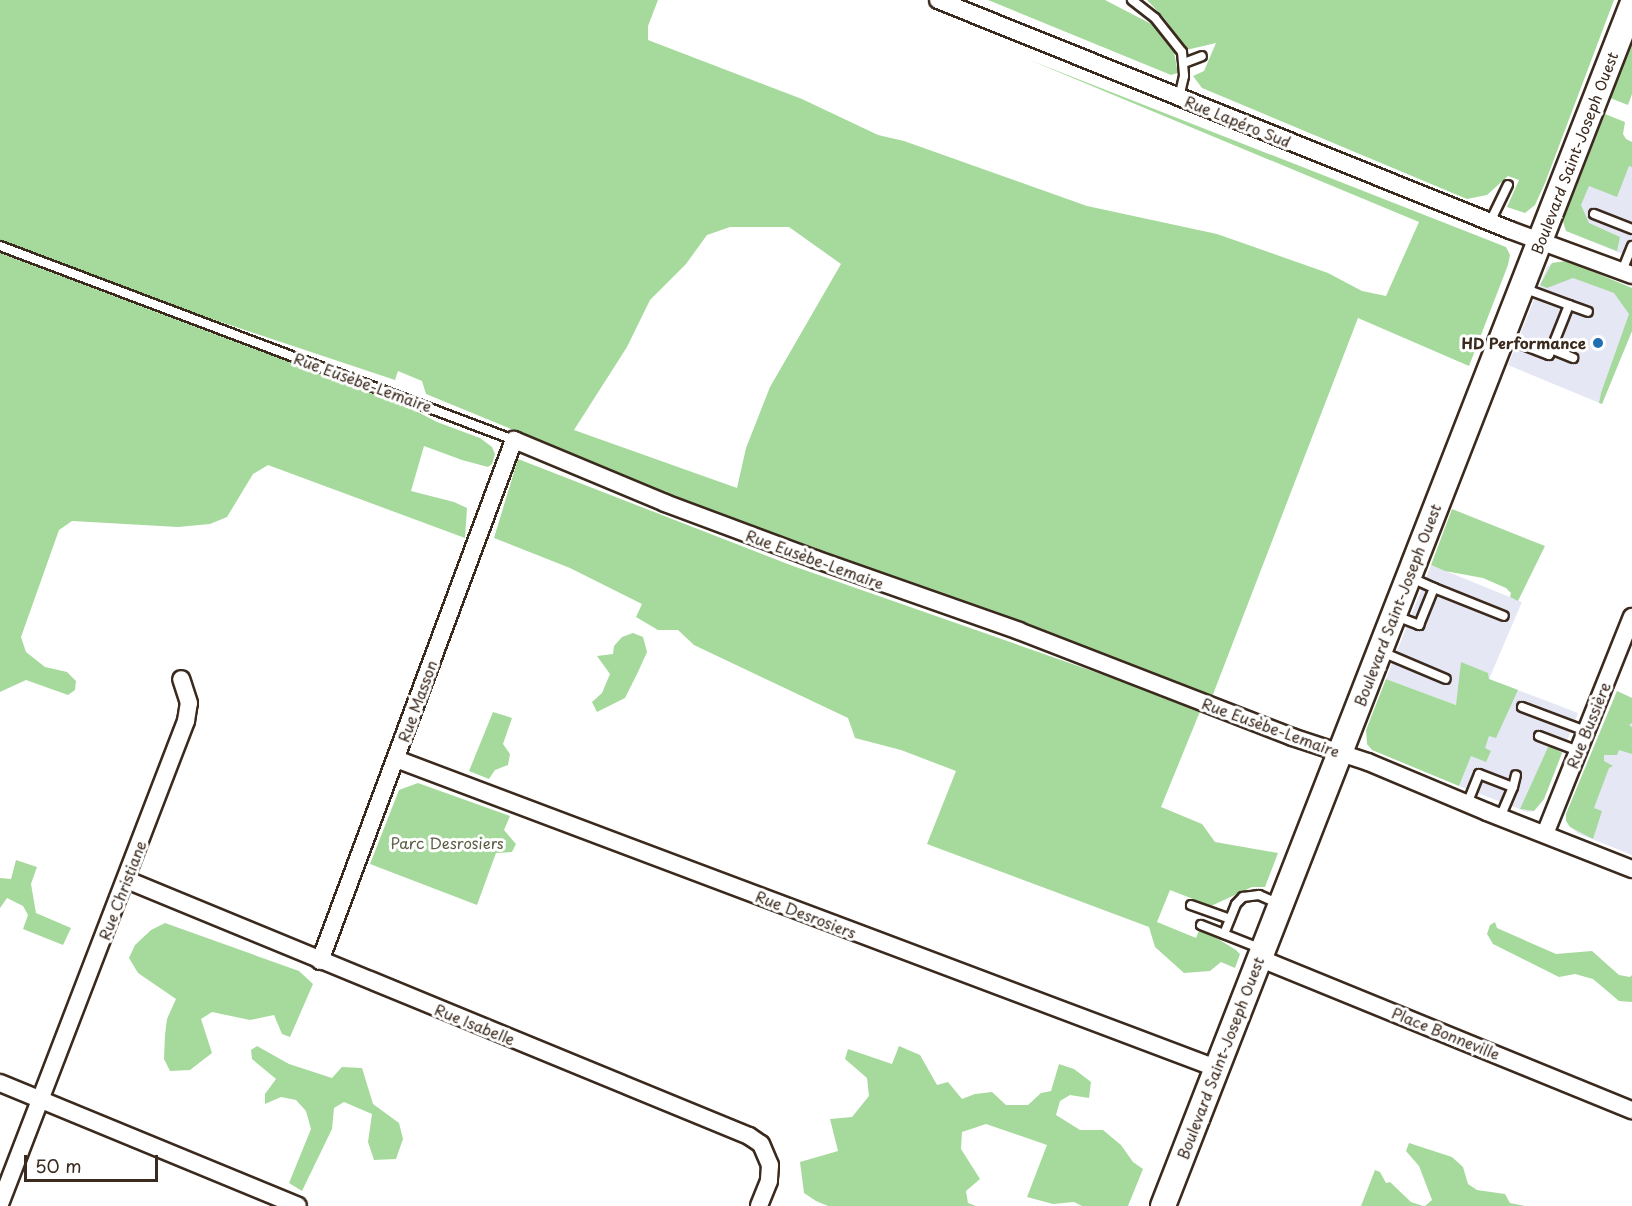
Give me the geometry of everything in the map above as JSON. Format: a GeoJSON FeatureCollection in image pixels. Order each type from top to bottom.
{"type":"FeatureCollection","features":[{"type":"Feature","properties":{"kind":"street","name":"Rue Lapéro Sud"},"geometry":{"type":"LineString","coordinates":[[938,0],[1490,222],[1627,273]]}},
{"type":"Feature","properties":{"kind":"street","name":"Boulevard Saint-Joseph Ouest"},"geometry":{"type":"LineString","coordinates":[[1162,1206],[1632,5]]}},
{"type":"Feature","properties":{"kind":"street","name":"Rue Eusèbe-Lemaire"},"geometry":{"type":"LineString","coordinates":[[514,440],[666,503],[772,543],[1018,631],[1292,737],[1340,751],[1500,818],[1632,869]]}},
{"type":"Feature","properties":{"kind":"street","name":"Rue Masson"},"geometry":{"type":"LineString","coordinates":[[320,961],[514,440]]}},
{"type":"Feature","properties":{"kind":"street","name":"Rue Bussière"},"geometry":{"type":"LineString","coordinates":[[1545,834],[1632,617]]}},
{"type":"Feature","properties":{"kind":"street","name":"Rue Christiane"},"geometry":{"type":"LineString","coordinates":[[0,1204],[127,880],[189,712],[188,694],[181,679]]}},
{"type":"Feature","properties":{"kind":"street","name":"Rue Desrosiers"},"geometry":{"type":"LineString","coordinates":[[396,759],[1216,1068]]}},
{"type":"Feature","properties":{"kind":"street","name":"Rue Isabelle"},"geometry":{"type":"LineString","coordinates":[[127,880],[750,1136],[761,1144],[770,1165],[769,1181],[759,1206]]}},
{"type":"Feature","properties":{"kind":"street","name":"Place Bonneville"},"geometry":{"type":"LineString","coordinates":[[1262,949],[1632,1110]]}},
{"type":"Feature","properties":{"kind":"street"},"geometry":{"type":"LineString","coordinates":[[0,1083],[298,1206]]}},
{"type":"Feature","properties":{"kind":"lane"},"geometry":{"type":"LineString","coordinates":[[1132,0],[1155,18],[1174,39],[1184,63],[1184,76],[1179,97]]}},
{"type":"Feature","properties":{"kind":"lane"},"geometry":{"type":"LineString","coordinates":[[1184,63],[1202,56]]}},
{"type":"Feature","properties":{"kind":"lane"},"geometry":{"type":"LineString","coordinates":[[1490,222],[1508,185]]}},
{"type":"Feature","properties":{"kind":"lane"},"geometry":{"type":"LineString","coordinates":[[1594,214],[1632,229]]}},
{"type":"Feature","properties":{"kind":"lane","name":"Rue Eusèbe-Lemaire"},"geometry":{"type":"LineString","coordinates":[[0,246],[514,440]]}},
{"type":"Feature","properties":{"kind":"lane"},"geometry":{"type":"LineString","coordinates":[[1627,273],[1632,246]]}},
{"type":"Feature","properties":{"kind":"lane"},"geometry":{"type":"LineString","coordinates":[[1522,287],[1588,312]]}},
{"type":"Feature","properties":{"kind":"lane"},"geometry":{"type":"LineString","coordinates":[[1502,337],[1549,355],[1569,305]]}},
{"type":"Feature","properties":{"kind":"lane"},"geometry":{"type":"LineString","coordinates":[[1551,349],[1573,358]]}},
{"type":"Feature","properties":{"kind":"lane"},"geometry":{"type":"LineString","coordinates":[[1408,576],[1504,616]]}},
{"type":"Feature","properties":{"kind":"lane"},"geometry":{"type":"LineString","coordinates":[[1393,614],[1419,625],[1434,588]]}},
{"type":"Feature","properties":{"kind":"lane"},"geometry":{"type":"LineString","coordinates":[[1424,613],[1434,616]]}},
{"type":"Feature","properties":{"kind":"lane"},"geometry":{"type":"LineString","coordinates":[[1379,651],[1446,679]]}},
{"type":"Feature","properties":{"kind":"lane"},"geometry":{"type":"LineString","coordinates":[[1522,707],[1586,731]]}},
{"type":"Feature","properties":{"kind":"lane"},"geometry":{"type":"LineString","coordinates":[[1539,736],[1578,751]]}},
{"type":"Feature","properties":{"kind":"lane"},"geometry":{"type":"LineString","coordinates":[[1467,804],[1479,774],[1513,787]]}},
{"type":"Feature","properties":{"kind":"lane"},"geometry":{"type":"LineString","coordinates":[[1500,818],[1516,774]]}},
{"type":"Feature","properties":{"kind":"lane"},"geometry":{"type":"LineString","coordinates":[[1224,934],[1236,904],[1243,897],[1251,895],[1280,904]]}},
{"type":"Feature","properties":{"kind":"lane"},"geometry":{"type":"LineString","coordinates":[[1191,905],[1230,920]]}},
{"type":"Feature","properties":{"kind":"lane"},"geometry":{"type":"LineString","coordinates":[[1201,925],[1262,949]]}},
{"type":"Feature","properties":{"kind":"shaded area"},"geometry":{"type":"Polygon","coordinates":[[[1594,140],[1632,155],[1632,258],[1566,231],[1564,226],[1594,140]]]}},
{"type":"Feature","properties":{"kind":"shaded area"},"geometry":{"type":"Polygon","coordinates":[[[1567,261],[1632,288],[1632,331],[1602,404],[1508,365],[1547,267],[1552,263],[1567,261]]]}},
{"type":"Feature","properties":{"kind":"shaded area"},"geometry":{"type":"Polygon","coordinates":[[[1431,565],[1522,602],[1489,679],[1578,713],[1544,799],[1534,811],[1527,812],[1459,786],[1486,716],[1386,679],[1431,565]]]}},
{"type":"Feature","properties":{"kind":"shaded area"},"geometry":{"type":"Polygon","coordinates":[[[1617,691],[1632,698],[1632,855],[1577,833],[1566,821],[1566,814],[1617,691]]]}},
{"type":"Feature","properties":{"kind":"green space"},"geometry":{"type":"Polygon","coordinates":[[[0,0],[658,0],[648,26],[648,40],[802,99],[878,135],[904,141],[1087,206],[1217,234],[1328,273],[1362,291],[1386,296],[1419,222],[1027,59],[1506,247],[1510,255],[1469,366],[1358,318],[1212,697],[1060,638],[740,523],[426,394],[422,381],[398,371],[395,380],[176,307],[0,241],[0,0]],[[730,227],[707,235],[686,264],[650,300],[627,347],[574,430],[737,488],[746,448],[770,387],[841,264],[789,227],[730,227]]]}},
{"type":"Feature","properties":{"kind":"green space"},"geometry":{"type":"Polygon","coordinates":[[[988,0],[1105,0],[1157,27],[1173,47],[1178,73],[1171,75],[988,0]]]}},
{"type":"Feature","properties":{"kind":"green space"},"geometry":{"type":"Polygon","coordinates":[[[1147,0],[1614,0],[1545,183],[1535,205],[1525,213],[1507,207],[1519,180],[1508,176],[1487,195],[1467,199],[1202,88],[1193,76],[1204,71],[1216,43],[1186,50],[1165,19],[1147,0]]]}},
{"type":"Feature","properties":{"kind":"green space"},"geometry":{"type":"Polygon","coordinates":[[[1632,42],[1632,94],[1628,105],[1610,98],[1632,42]]]}},
{"type":"Feature","properties":{"kind":"green space"},"geometry":{"type":"Polygon","coordinates":[[[1605,114],[1625,122],[1623,134],[1632,142],[1632,167],[1629,166],[1617,197],[1589,186],[1581,205],[1589,223],[1620,237],[1617,251],[1566,231],[1563,221],[1605,114]]]}},
{"type":"Feature","properties":{"kind":"green space"},"geometry":{"type":"Polygon","coordinates":[[[0,253],[408,407],[437,422],[480,438],[492,447],[495,454],[492,464],[488,467],[424,446],[411,491],[454,502],[467,508],[465,538],[268,465],[253,474],[227,517],[210,524],[178,527],[72,521],[59,530],[21,637],[26,652],[45,667],[67,672],[76,681],[75,690],[68,695],[26,680],[0,692],[0,253]]]}},
{"type":"Feature","properties":{"kind":"green space"},"geometry":{"type":"Polygon","coordinates":[[[1567,261],[1632,288],[1632,331],[1602,404],[1599,403],[1601,393],[1629,314],[1614,293],[1573,278],[1547,288],[1540,285],[1552,263],[1567,261]]]}},
{"type":"Feature","properties":{"kind":"green space"},"geometry":{"type":"Polygon","coordinates":[[[518,459],[793,566],[1201,709],[1161,807],[1202,824],[1215,842],[1278,853],[1265,887],[1252,887],[1211,906],[1170,890],[1157,922],[1196,938],[1200,928],[1240,954],[1235,968],[1221,962],[1210,971],[1184,973],[1155,947],[1149,927],[927,844],[956,771],[901,750],[855,738],[848,718],[694,645],[678,630],[658,630],[636,617],[642,604],[570,568],[494,538],[518,459]]]}},
{"type":"Feature","properties":{"kind":"green space"},"geometry":{"type":"Polygon","coordinates":[[[1452,509],[1545,546],[1518,601],[1510,597],[1511,593],[1506,588],[1483,578],[1445,571],[1431,565],[1452,509]]]}},
{"type":"Feature","properties":{"kind":"green space"},"geometry":{"type":"Polygon","coordinates":[[[633,633],[643,637],[647,652],[638,672],[625,698],[597,712],[592,702],[602,693],[610,674],[597,656],[613,654],[614,646],[622,637],[633,633]]]}},
{"type":"Feature","properties":{"kind":"green space"},"geometry":{"type":"Polygon","coordinates":[[[1461,662],[1488,673],[1489,679],[1518,690],[1496,738],[1489,736],[1485,748],[1491,751],[1486,762],[1471,756],[1459,786],[1372,750],[1367,744],[1366,730],[1386,679],[1456,705],[1461,662]]]}},
{"type":"Feature","properties":{"kind":"green space"},"geometry":{"type":"Polygon","coordinates":[[[1617,691],[1632,698],[1632,723],[1629,725],[1632,727],[1632,754],[1619,750],[1617,755],[1604,755],[1604,761],[1613,766],[1609,768],[1594,808],[1602,811],[1593,839],[1570,827],[1566,821],[1566,814],[1617,691]]]}},
{"type":"Feature","properties":{"kind":"green space"},"geometry":{"type":"Polygon","coordinates":[[[493,712],[512,718],[503,744],[510,754],[508,765],[495,770],[489,779],[469,771],[493,712]]]}},
{"type":"Feature","properties":{"kind":"green space"},"geometry":{"type":"Polygon","coordinates":[[[1549,745],[1562,753],[1544,799],[1534,811],[1520,809],[1549,745]]]}},
{"type":"Feature","properties":{"kind":"green space","name":"Parc Desrosiers"},"geometry":{"type":"Polygon","coordinates":[[[418,783],[510,816],[504,830],[516,844],[512,852],[496,853],[477,905],[370,864],[399,790],[418,783]]]}},
{"type":"Feature","properties":{"kind":"green space"},"geometry":{"type":"Polygon","coordinates":[[[16,860],[37,867],[31,884],[36,913],[71,928],[63,945],[23,929],[28,915],[23,906],[7,898],[0,908],[0,878],[11,879],[16,860]]]}},
{"type":"Feature","properties":{"kind":"green space"},"geometry":{"type":"Polygon","coordinates":[[[1495,922],[1497,928],[1556,954],[1592,951],[1619,975],[1630,977],[1632,975],[1632,1002],[1619,1001],[1593,979],[1575,974],[1559,977],[1493,944],[1487,934],[1490,925],[1495,922]]]}},
{"type":"Feature","properties":{"kind":"green space"},"geometry":{"type":"Polygon","coordinates":[[[165,923],[299,971],[313,984],[290,1037],[282,1034],[274,1015],[250,1020],[212,1012],[201,1019],[212,1053],[190,1070],[170,1071],[164,1059],[165,1035],[167,1019],[176,999],[138,973],[129,958],[135,945],[151,930],[165,923]]]}},
{"type":"Feature","properties":{"kind":"green space"},"geometry":{"type":"Polygon","coordinates":[[[257,1046],[289,1064],[332,1078],[342,1067],[362,1068],[373,1104],[399,1123],[403,1139],[396,1159],[374,1160],[368,1142],[372,1114],[344,1102],[334,1108],[332,1129],[302,1191],[289,1183],[311,1129],[306,1111],[296,1100],[281,1097],[265,1104],[265,1094],[276,1079],[252,1059],[251,1050],[257,1046]]]}},
{"type":"Feature","properties":{"kind":"green space"},"geometry":{"type":"Polygon","coordinates":[[[899,1046],[920,1055],[937,1085],[948,1082],[962,1099],[975,1094],[992,1092],[1006,1105],[1028,1105],[1041,1093],[1051,1091],[1059,1064],[1074,1069],[1091,1082],[1089,1098],[1070,1095],[1060,1101],[1056,1115],[1080,1130],[1103,1130],[1121,1145],[1133,1162],[1143,1169],[1128,1206],[1082,1206],[1074,1202],[1053,1204],[1027,1197],[1047,1145],[986,1124],[962,1132],[961,1149],[980,1179],[966,1191],[968,1203],[976,1206],[828,1206],[804,1193],[800,1162],[838,1151],[830,1119],[852,1117],[869,1096],[867,1078],[845,1059],[848,1049],[892,1064],[899,1046]]]}},
{"type":"Feature","properties":{"kind":"green space"},"geometry":{"type":"Polygon","coordinates":[[[1409,1143],[1452,1157],[1463,1167],[1468,1184],[1477,1190],[1505,1194],[1510,1203],[1525,1206],[1425,1206],[1432,1200],[1419,1166],[1406,1151],[1409,1143]]]}},
{"type":"Feature","properties":{"kind":"green space"},"geometry":{"type":"Polygon","coordinates":[[[1375,1170],[1380,1172],[1386,1183],[1390,1182],[1411,1202],[1423,1206],[1361,1206],[1375,1170]]]}},
{"type":"Feature","properties":{"kind":"place","name":"HD Performance"},"geometry":{"type":"Point","coordinates":[1598,343]}}]}
